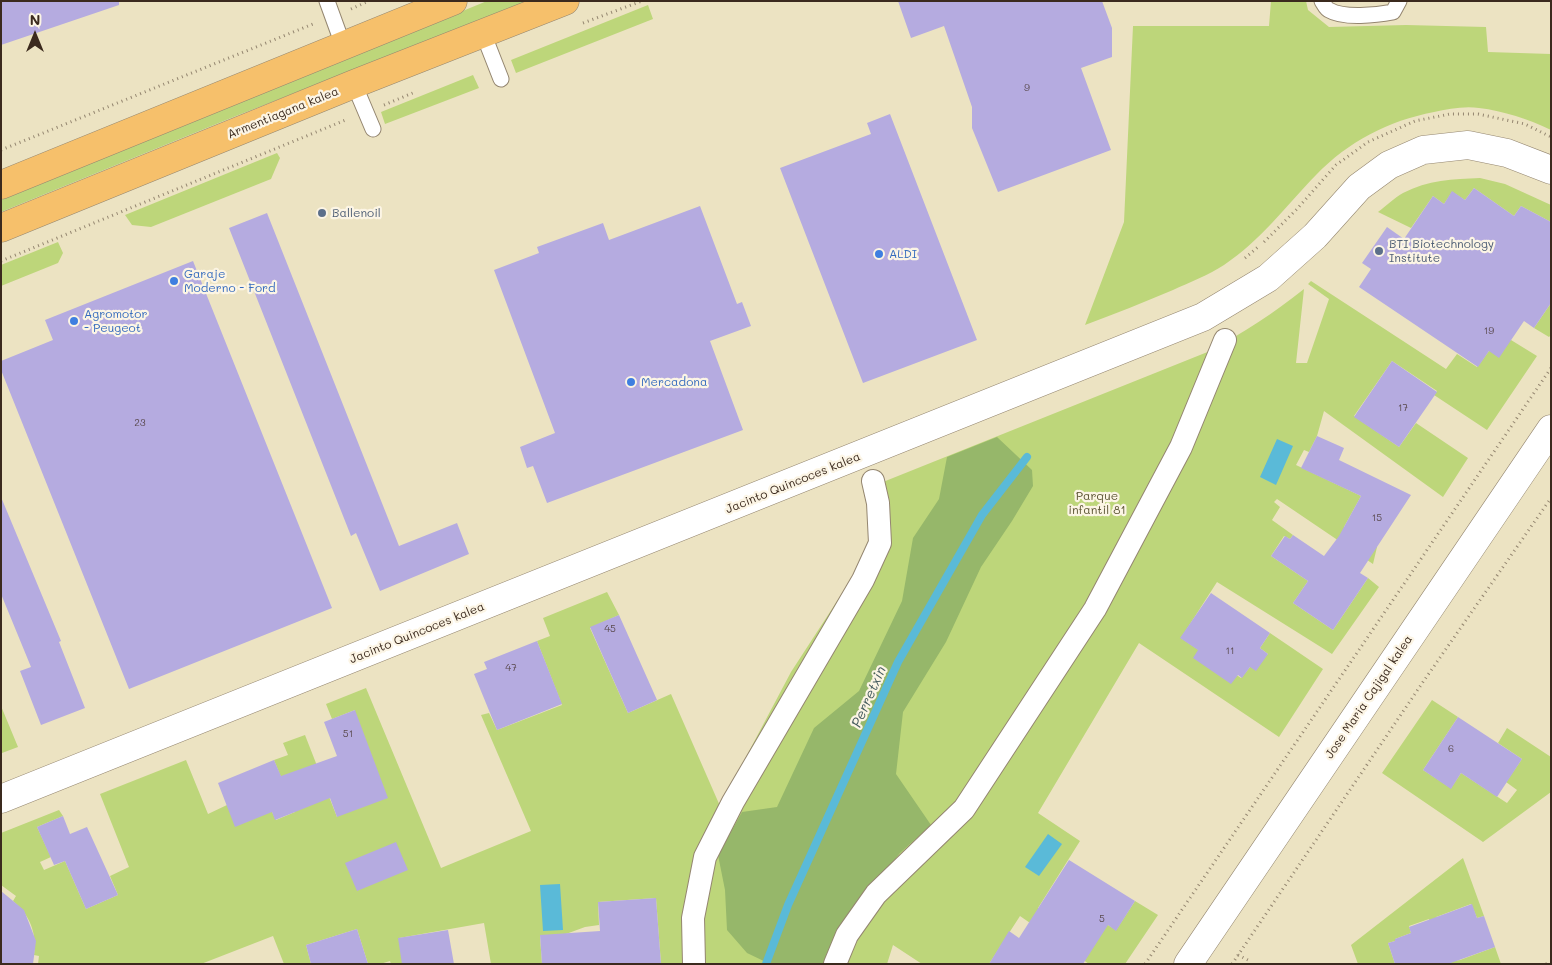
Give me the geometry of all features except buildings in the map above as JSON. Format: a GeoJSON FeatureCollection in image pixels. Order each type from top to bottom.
{"type":"FeatureCollection","features":[{"type":"Feature","properties":{"kind":"main road","name":"Armentiagana kalea"},"geometry":{"type":"LineString","coordinates":[[1,228],[354,84],[565,1]]}},
{"type":"Feature","properties":{"kind":"main road"},"geometry":{"type":"LineString","coordinates":[[1,184],[343,45],[438,4]]}},
{"type":"Feature","properties":{"kind":"street","name":"Jacinto Quincoces kalea"},"geometry":{"type":"LineString","coordinates":[[1,799],[1204,318],[1268,278],[1315,236],[1359,187],[1389,165],[1423,150],[1468,145],[1507,153],[1551,170]]}},
{"type":"Feature","properties":{"kind":"street"},"geometry":{"type":"LineString","coordinates":[[835,964],[847,935],[876,894],[964,809],[1095,609],[1181,447],[1224,340]]}},
{"type":"Feature","properties":{"kind":"street","name":"Jose Maria Cajigal kalea"},"geometry":{"type":"LineString","coordinates":[[1188,964],[1551,430]]}},
{"type":"Feature","properties":{"kind":"street"},"geometry":{"type":"LineString","coordinates":[[694,964],[693,918],[705,856],[733,802],[862,580],[880,543],[878,503],[873,481]]}},
{"type":"Feature","properties":{"kind":"lane"},"geometry":{"type":"LineString","coordinates":[[327,1],[343,45]]}},
{"type":"Feature","properties":{"kind":"lane"},"geometry":{"type":"LineString","coordinates":[[1322,1],[1328,10],[1341,15],[1393,12],[1399,1]]}},
{"type":"Feature","properties":{"kind":"lane"},"geometry":{"type":"LineString","coordinates":[[483,33],[501,79]]}},
{"type":"Feature","properties":{"kind":"lane"},"geometry":{"type":"LineString","coordinates":[[354,84],[373,129]]}},
{"type":"Feature","properties":{"kind":"path"},"geometry":{"type":"LineString","coordinates":[[1,150],[369,1]]}},
{"type":"Feature","properties":{"kind":"path"},"geometry":{"type":"LineString","coordinates":[[580,24],[642,1]]}},
{"type":"Feature","properties":{"kind":"path"},"geometry":{"type":"LineString","coordinates":[[1,261],[420,90]]}},
{"type":"Feature","properties":{"kind":"path"},"geometry":{"type":"LineString","coordinates":[[1240,261],[1261,245],[1297,209],[1336,164],[1368,142],[1415,121],[1450,114],[1478,114],[1525,124],[1551,137]]}},
{"type":"Feature","properties":{"kind":"path"},"geometry":{"type":"LineString","coordinates":[[1145,964],[1551,368]]}},
{"type":"Feature","properties":{"kind":"path"},"geometry":{"type":"LineString","coordinates":[[1232,964],[1423,682],[1551,498]]}},
{"type":"Feature","properties":{"kind":"path"},"geometry":{"type":"LineString","coordinates":[[1238,955],[1248,960]]}},
{"type":"Feature","properties":{"kind":"path"},"geometry":{"type":"LineString","coordinates":[[1546,964],[1551,962]]}},
{"type":"Feature","properties":{"kind":"green space"},"geometry":{"type":"Polygon","coordinates":[[[487,1],[530,1],[236,116],[1,212],[1,200],[487,1]]]}},
{"type":"Feature","properties":{"kind":"green space"},"geometry":{"type":"Polygon","coordinates":[[[1271,1],[1306,1],[1308,10],[1329,27],[1406,25],[1486,27],[1488,52],[1551,54],[1551,130],[1507,113],[1468,107],[1417,116],[1385,127],[1356,142],[1329,163],[1261,234],[1224,265],[1173,290],[1085,325],[1124,222],[1133,26],[1269,26],[1271,1]]]}},
{"type":"Feature","properties":{"kind":"green space"},"geometry":{"type":"Polygon","coordinates":[[[648,5],[653,19],[516,73],[511,60],[648,5]]]}},
{"type":"Feature","properties":{"kind":"green space"},"geometry":{"type":"Polygon","coordinates":[[[473,75],[479,88],[385,124],[381,112],[473,75]]]}},
{"type":"Feature","properties":{"kind":"green space"},"geometry":{"type":"Polygon","coordinates":[[[277,153],[280,158],[271,179],[151,227],[132,225],[125,215],[277,153]]]}},
{"type":"Feature","properties":{"kind":"green space"},"geometry":{"type":"Polygon","coordinates":[[[1480,178],[1505,184],[1551,205],[1551,222],[1521,206],[1514,216],[1474,188],[1465,200],[1452,192],[1444,204],[1433,196],[1411,228],[1378,212],[1400,195],[1422,185],[1450,180],[1480,178]]]}},
{"type":"Feature","properties":{"kind":"green space"},"geometry":{"type":"Polygon","coordinates":[[[58,242],[63,253],[58,263],[1,286],[1,265],[58,242]]]}},
{"type":"Feature","properties":{"kind":"green space","name":"Parque infantil 81"},"geometry":{"type":"Polygon","coordinates":[[[1311,281],[1446,369],[1457,354],[1477,367],[1489,351],[1511,340],[1537,356],[1487,430],[1434,395],[1437,391],[1392,361],[1354,416],[1399,447],[1416,423],[1468,458],[1443,497],[1324,411],[1317,436],[1309,452],[1304,450],[1296,465],[1361,496],[1344,527],[1377,547],[1373,564],[1277,499],[1274,502],[1280,507],[1272,520],[1293,535],[1290,539],[1284,536],[1271,556],[1308,581],[1293,603],[1333,630],[1368,578],[1379,587],[1332,654],[1217,582],[1181,638],[1241,678],[1250,667],[1268,654],[1260,648],[1270,633],[1323,669],[1279,737],[1139,643],[1038,813],[1080,841],[1038,908],[1108,925],[1116,930],[1135,901],[1158,915],[1125,964],[1089,964],[1020,916],[989,964],[922,964],[893,945],[887,964],[661,964],[656,898],[598,902],[599,925],[585,927],[566,934],[540,936],[542,964],[491,964],[484,923],[399,938],[407,964],[391,964],[390,961],[380,964],[368,964],[357,929],[306,945],[311,964],[284,964],[273,936],[201,964],[38,964],[39,956],[34,955],[33,932],[28,918],[13,901],[16,896],[1,885],[1,833],[59,810],[63,816],[37,827],[51,857],[40,862],[44,870],[65,861],[86,909],[118,895],[110,876],[129,867],[100,794],[186,760],[208,814],[227,805],[272,812],[276,820],[295,812],[274,760],[288,755],[283,743],[305,735],[337,817],[355,710],[332,719],[326,704],[366,688],[441,868],[531,831],[481,715],[489,713],[497,730],[562,705],[537,641],[550,636],[543,618],[607,592],[619,615],[590,628],[628,713],[671,694],[720,806],[791,672],[867,555],[871,529],[863,490],[1210,351],[1258,322],[1304,289],[1296,363],[1307,363],[1329,299],[1308,284],[1311,281]]]}},
{"type":"Feature","properties":{"kind":"green space"},"geometry":{"type":"Polygon","coordinates":[[[1551,303],[1551,335],[1549,337],[1534,328],[1551,303]]]}},
{"type":"Feature","properties":{"kind":"green space"},"geometry":{"type":"Polygon","coordinates":[[[997,437],[1032,470],[1033,486],[981,567],[946,642],[903,712],[896,774],[931,825],[900,853],[844,922],[823,964],[770,964],[747,953],[727,930],[725,890],[718,855],[742,812],[777,807],[814,728],[859,691],[902,601],[913,538],[939,499],[947,457],[997,437]]]}},
{"type":"Feature","properties":{"kind":"green space"},"geometry":{"type":"Polygon","coordinates":[[[1432,700],[1458,717],[1423,770],[1451,788],[1461,773],[1507,803],[1517,790],[1506,782],[1522,759],[1498,743],[1507,728],[1551,757],[1551,792],[1483,842],[1382,773],[1432,700]]]}},
{"type":"Feature","properties":{"kind":"green space"},"geometry":{"type":"Polygon","coordinates":[[[1,706],[18,747],[2,753],[1,751],[1,706]]]}},
{"type":"Feature","properties":{"kind":"green space"},"geometry":{"type":"Polygon","coordinates":[[[1463,858],[1484,916],[1477,918],[1471,904],[1436,917],[1434,933],[1429,919],[1409,926],[1411,933],[1388,943],[1395,964],[1358,964],[1351,945],[1463,858]]]}},
{"type":"Feature","properties":{"kind":"green space"},"geometry":{"type":"Polygon","coordinates":[[[1495,947],[1501,964],[1437,964],[1460,960],[1495,947]]]}},
{"type":"Feature","properties":{"kind":"water"},"geometry":{"type":"Polygon","coordinates":[[[1277,439],[1293,446],[1276,485],[1260,477],[1277,439]]]}},
{"type":"Feature","properties":{"kind":"water"},"geometry":{"type":"Polygon","coordinates":[[[1048,834],[1062,844],[1039,876],[1025,867],[1048,834]]]}},
{"type":"Feature","properties":{"kind":"water"},"geometry":{"type":"Polygon","coordinates":[[[560,884],[563,930],[543,931],[540,885],[560,884]]]}},
{"type":"Feature","properties":{"kind":"waterway","name":"Perretxin"},"geometry":{"type":"LineString","coordinates":[[766,964],[788,905],[898,662],[982,515],[1027,457]]}},
{"type":"Feature","properties":{"kind":"place","name":"Ballenoil"},"geometry":{"type":"Point","coordinates":[322,213]}},
{"type":"Feature","properties":{"kind":"place","name":"BTI Biotechnology Institute"},"geometry":{"type":"Point","coordinates":[1379,251]}},
{"type":"Feature","properties":{"kind":"place","name":"ALDI"},"geometry":{"type":"Point","coordinates":[879,254]}},
{"type":"Feature","properties":{"kind":"place","name":"Garaje Moderno - Ford"},"geometry":{"type":"Point","coordinates":[174,281]}},
{"type":"Feature","properties":{"kind":"place","name":"Agromotor - Peugeot"},"geometry":{"type":"Point","coordinates":[74,321]}},
{"type":"Feature","properties":{"kind":"place","name":"Mercadona"},"geometry":{"type":"Point","coordinates":[631,382]}}]}
